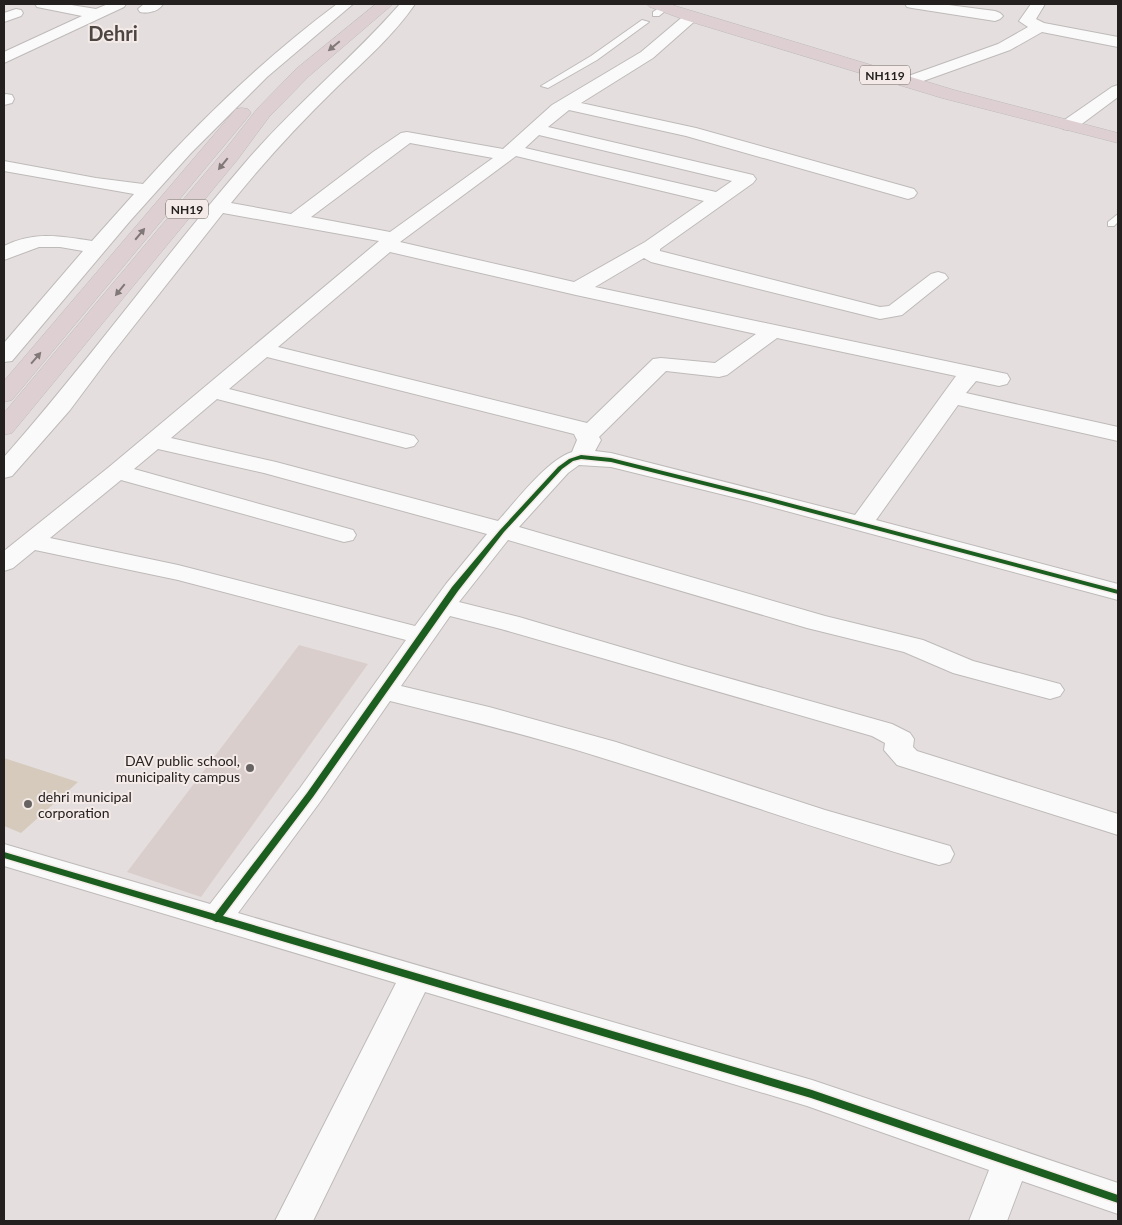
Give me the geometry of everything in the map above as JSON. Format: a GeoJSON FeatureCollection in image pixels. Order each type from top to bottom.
{"type":"FeatureCollection","features":[{"type":"Feature","properties":{"kind":"highway","name":"NH19"},"geometry":{"type":"LineString","coordinates":[[4,395],[255,98],[308,49],[364,4]]}},
{"type":"Feature","properties":{"kind":"highway","name":"NH19"},"geometry":{"type":"LineString","coordinates":[[4,428],[126,283],[263,113],[302,73],[384,4]]}},
{"type":"Feature","properties":{"kind":"highway","name":"NH119"},"geometry":{"type":"LineString","coordinates":[[662,7],[906,82],[1118,138]]}},
{"type":"Feature","properties":{"kind":"street"},"geometry":{"type":"LineString","coordinates":[[42,4],[97,14]]}},
{"type":"Feature","properties":{"kind":"street"},"geometry":{"type":"LineString","coordinates":[[4,58],[119,4]]}},
{"type":"Feature","properties":{"kind":"street"},"geometry":{"type":"LineString","coordinates":[[4,356],[97,248],[211,122],[252,82],[346,4]]}},
{"type":"Feature","properties":{"kind":"street"},"geometry":{"type":"LineString","coordinates":[[4,471],[62,404],[218,206],[277,138],[384,32],[408,4]]}},
{"type":"Feature","properties":{"kind":"street"},"geometry":{"type":"LineString","coordinates":[[912,4],[995,16]]}},
{"type":"Feature","properties":{"kind":"street"},"geometry":{"type":"LineString","coordinates":[[1038,4],[1027,21],[1040,28],[1118,42]]}},
{"type":"Feature","properties":{"kind":"street"},"geometry":{"type":"LineString","coordinates":[[4,562],[118,472],[390,241],[468,186],[565,104],[625,70],[691,17]]}},
{"type":"Feature","properties":{"kind":"street"},"geometry":{"type":"LineString","coordinates":[[906,82],[1004,47],[1040,28]]}},
{"type":"Feature","properties":{"kind":"street"},"geometry":{"type":"LineString","coordinates":[[1069,125],[1118,90]]}},
{"type":"Feature","properties":{"kind":"street"},"geometry":{"type":"LineString","coordinates":[[565,104],[690,132],[908,193]]}},
{"type":"Feature","properties":{"kind":"street"},"geometry":{"type":"LineString","coordinates":[[534,129],[744,177],[776,157]]}},
{"type":"Feature","properties":{"kind":"street"},"geometry":{"type":"LineString","coordinates":[[295,220],[407,137],[509,153],[721,199]]}},
{"type":"Feature","properties":{"kind":"street"},"geometry":{"type":"LineString","coordinates":[[4,166],[79,180],[149,190]]}},
{"type":"Feature","properties":{"kind":"street"},"geometry":{"type":"LineString","coordinates":[[576,289],[652,246],[747,181],[744,177]]}},
{"type":"Feature","properties":{"kind":"street"},"geometry":{"type":"LineString","coordinates":[[218,206],[295,220],[390,241],[576,289],[998,380]]}},
{"type":"Feature","properties":{"kind":"street"},"geometry":{"type":"LineString","coordinates":[[4,254],[24,244],[41,239],[97,248]]}},
{"type":"Feature","properties":{"kind":"street"},"geometry":{"type":"LineString","coordinates":[[652,246],[650,248],[651,254],[667,261],[880,313],[895,311],[938,278]]}},
{"type":"Feature","properties":{"kind":"street"},"geometry":{"type":"LineString","coordinates":[[216,919],[310,795],[443,606],[502,531],[560,468],[585,446],[622,399],[661,364],[719,370],[773,331]]}},
{"type":"Feature","properties":{"kind":"street"},"geometry":{"type":"LineString","coordinates":[[262,349],[582,429],[585,446]]}},
{"type":"Feature","properties":{"kind":"street"},"geometry":{"type":"LineString","coordinates":[[861,524],[970,373]]}},
{"type":"Feature","properties":{"kind":"street"},"geometry":{"type":"LineString","coordinates":[[212,391],[406,441]]}},
{"type":"Feature","properties":{"kind":"street"},"geometry":{"type":"LineString","coordinates":[[953,397],[1118,434]]}},
{"type":"Feature","properties":{"kind":"street"},"geometry":{"type":"LineString","coordinates":[[154,441],[316,479],[670,578],[816,622],[913,646],[963,667],[1050,690]]}},
{"type":"Feature","properties":{"kind":"street"},"geometry":{"type":"LineString","coordinates":[[585,446],[611,460],[1118,592]]}},
{"type":"Feature","properties":{"kind":"street"},"geometry":{"type":"LineString","coordinates":[[118,472],[344,535]]}},
{"type":"Feature","properties":{"kind":"street"},"geometry":{"type":"LineString","coordinates":[[30,542],[93,553],[201,578],[422,636]]}},
{"type":"Feature","properties":{"kind":"street"},"geometry":{"type":"LineString","coordinates":[[443,606],[510,622],[675,672],[882,730],[900,739],[898,750],[908,758],[1118,825]]}},
{"type":"Feature","properties":{"kind":"street"},"geometry":{"type":"LineString","coordinates":[[384,690],[606,748],[814,817],[939,854]]}},
{"type":"Feature","properties":{"kind":"street"},"geometry":{"type":"LineString","coordinates":[[4,855],[812,1094],[1118,1199]]}},
{"type":"Feature","properties":{"kind":"street"},"geometry":{"type":"LineString","coordinates":[[294,1221],[416,976]]}},
{"type":"Feature","properties":{"kind":"street"},"geometry":{"type":"LineString","coordinates":[[988,1221],[1010,1163]]}},
{"type":"Feature","properties":{"kind":"lane"},"geometry":{"type":"LineString","coordinates":[[545,86],[594,58],[644,22]]}},
{"type":"Feature","properties":{"kind":"shaded area","name":"DAV public school, municipality campus"},"geometry":{"type":"Polygon","coordinates":[[[299,645],[368,664],[201,897],[127,872],[299,645]]]}},
{"type":"Feature","properties":{"kind":"building","name":"dehri municipal corporation"},"geometry":{"type":"Polygon","coordinates":[[[4,758],[78,782],[21,833],[4,826],[4,758]]]}},
{"type":"Feature","properties":{"kind":"cycle path"},"geometry":{"type":"LineString","coordinates":[[216,919],[310,795],[455,589],[502,531],[560,468],[571,460],[581,457],[611,460],[757,496],[1118,592]]}},
{"type":"Feature","properties":{"kind":"cycle path"},"geometry":{"type":"LineString","coordinates":[[4,855],[812,1094],[1118,1199]]}},
{"type":"Feature","properties":{"kind":"place","name":"DAV public school, municipality campus"},"geometry":{"type":"Point","coordinates":[250,768]}},
{"type":"Feature","properties":{"kind":"place","name":"dehri municipal corporation"},"geometry":{"type":"Point","coordinates":[28,804]}},
{"type":"Feature","properties":{"kind":"district","name":"Dehri"},"geometry":{"type":"Point","coordinates":[113,33]}}]}
